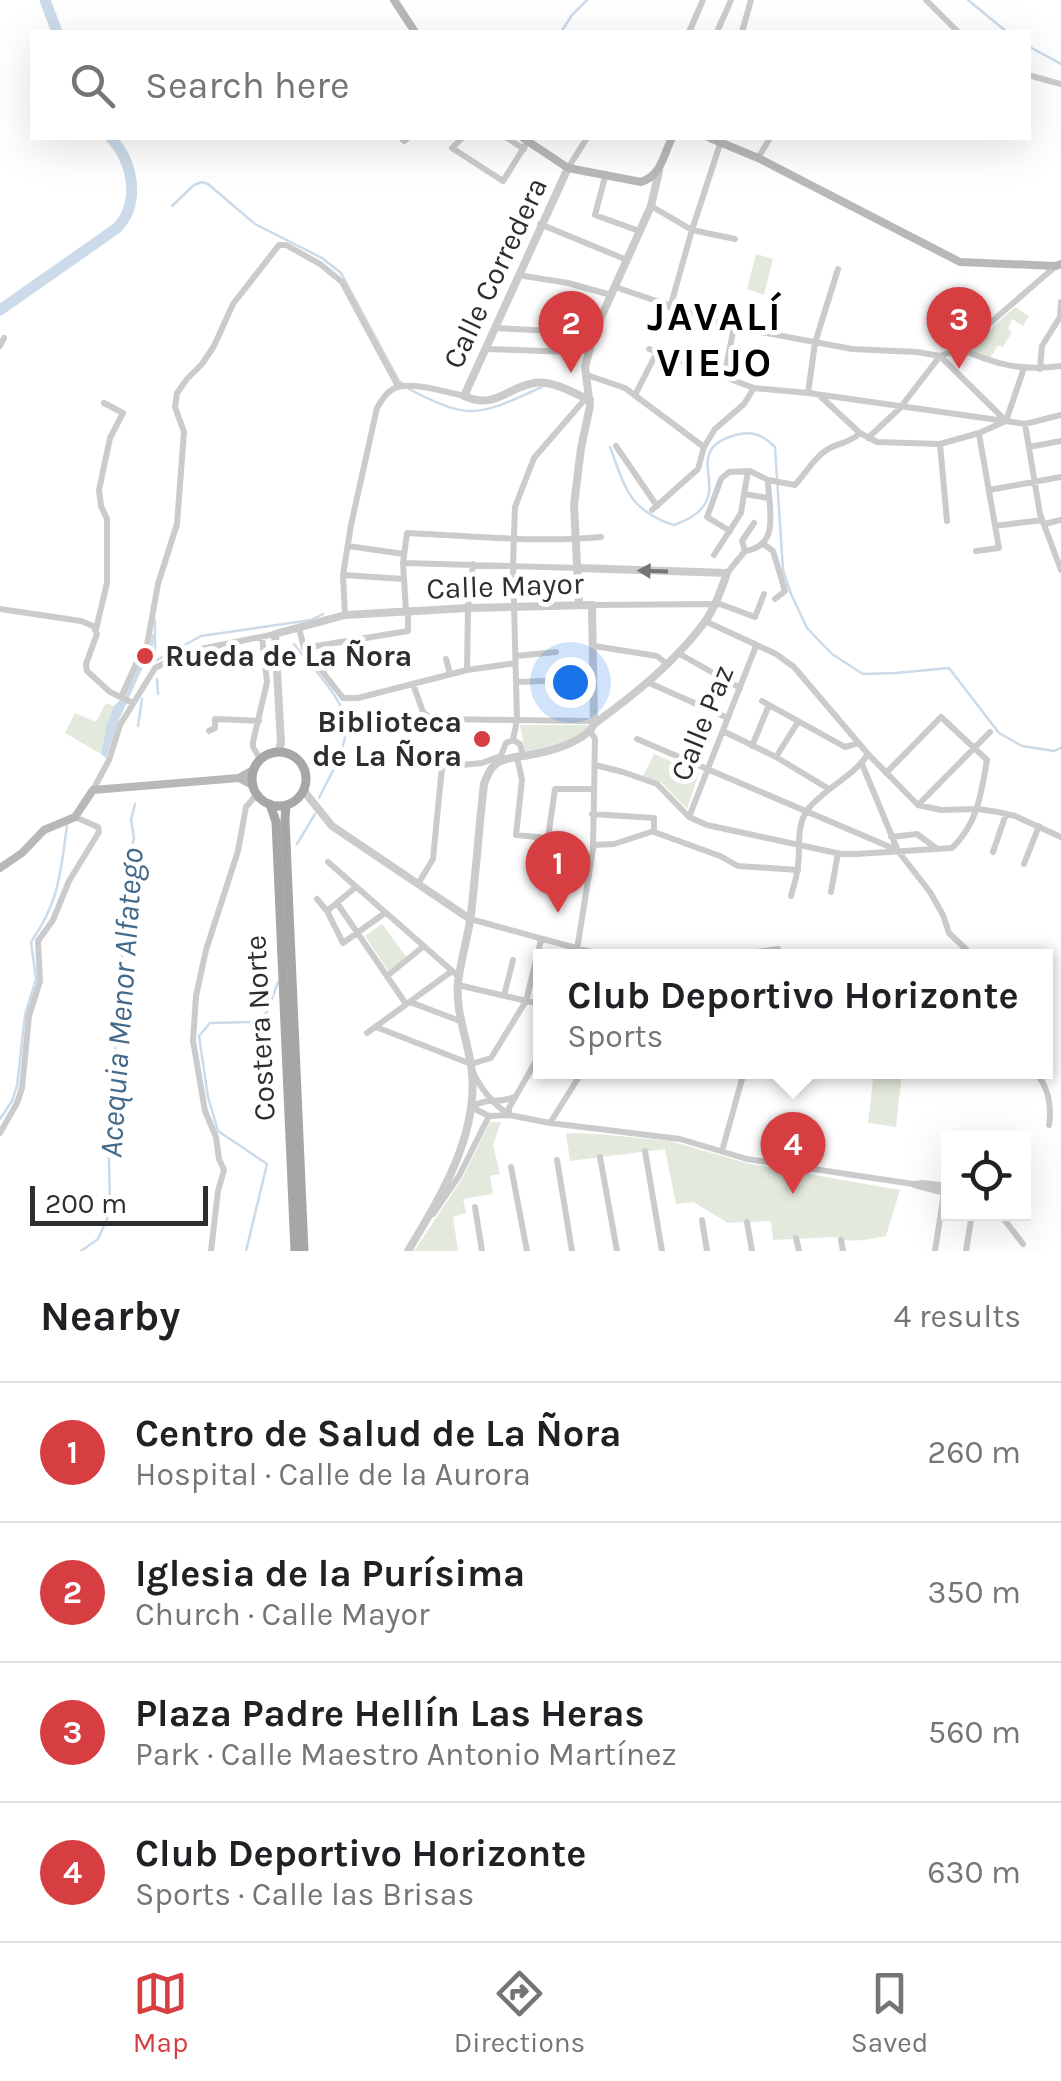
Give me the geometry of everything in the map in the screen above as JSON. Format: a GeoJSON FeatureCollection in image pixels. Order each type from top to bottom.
{"type":"FeatureCollection","features":[{"type":"Feature","properties":{"kind":"main road"},"geometry":{"type":"LineString","coordinates":[[394,0],[414,30]]}},
{"type":"Feature","properties":{"kind":"main road"},"geometry":{"type":"LineString","coordinates":[[525,142],[568,168],[641,182],[659,171],[671,140]]}},
{"type":"Feature","properties":{"kind":"main road"},"geometry":{"type":"LineString","coordinates":[[719,140],[960,262],[1058,265]]}},
{"type":"Feature","properties":{"kind":"main road"},"geometry":{"type":"LineString","coordinates":[[0,868],[22,853],[44,830],[71,818],[93,790],[238,778],[269,754],[278,752],[301,764],[306,779],[301,793],[286,804],[270,804],[238,778]]}},
{"type":"Feature","properties":{"kind":"main road"},"geometry":{"type":"LineString","coordinates":[[253,770],[255,790]]}},
{"type":"Feature","properties":{"kind":"main road","name":"Costera Norte"},"geometry":{"type":"LineString","coordinates":[[270,804],[276,822],[295,1251]]}},
{"type":"Feature","properties":{"kind":"main road","name":"Costera Norte"},"geometry":{"type":"LineString","coordinates":[[286,804],[304,1251]]}},
{"type":"Feature","properties":{"kind":"street"},"geometry":{"type":"LineString","coordinates":[[690,30],[703,0]]}},
{"type":"Feature","properties":{"kind":"street"},"geometry":{"type":"LineString","coordinates":[[718,30],[731,0]]}},
{"type":"Feature","properties":{"kind":"street"},"geometry":{"type":"LineString","coordinates":[[743,30],[751,0]]}},
{"type":"Feature","properties":{"kind":"street"},"geometry":{"type":"LineString","coordinates":[[926,0],[956,30]]}},
{"type":"Feature","properties":{"kind":"street"},"geometry":{"type":"LineString","coordinates":[[1031,76],[1061,84]]}},
{"type":"Feature","properties":{"kind":"street"},"geometry":{"type":"LineString","coordinates":[[568,168],[586,140]]}},
{"type":"Feature","properties":{"kind":"street"},"geometry":{"type":"LineString","coordinates":[[670,308],[717,140]]}},
{"type":"Feature","properties":{"kind":"street"},"geometry":{"type":"LineString","coordinates":[[758,158],[769,140]]}},
{"type":"Feature","properties":{"kind":"street"},"geometry":{"type":"LineString","coordinates":[[454,141],[503,181],[525,142]]}},
{"type":"Feature","properties":{"kind":"street","name":"Calle Corredera"},"geometry":{"type":"LineString","coordinates":[[464,396],[568,168]]}},
{"type":"Feature","properties":{"kind":"street"},"geometry":{"type":"LineString","coordinates":[[579,605],[574,504],[588,399],[585,367],[594,333],[650,206],[659,171]]}},
{"type":"Feature","properties":{"kind":"street"},"geometry":{"type":"LineString","coordinates":[[606,177],[595,215],[640,231]]}},
{"type":"Feature","properties":{"kind":"street"},"geometry":{"type":"LineString","coordinates":[[641,182],[652,194]]}},
{"type":"Feature","properties":{"kind":"street"},"geometry":{"type":"LineString","coordinates":[[650,206],[692,230],[735,239]]}},
{"type":"Feature","properties":{"kind":"street"},"geometry":{"type":"LineString","coordinates":[[540,224],[627,260]]}},
{"type":"Feature","properties":{"kind":"street"},"geometry":{"type":"LineString","coordinates":[[93,790],[109,760],[140,653],[147,645],[158,584],[176,524],[184,432],[174,406],[177,393],[208,354],[234,304],[279,244],[320,264],[342,282],[398,386]]}},
{"type":"Feature","properties":{"kind":"street"},"geometry":{"type":"LineString","coordinates":[[518,275],[613,291],[734,327],[814,343],[940,356],[960,349],[1058,265]]}},
{"type":"Feature","properties":{"kind":"street"},"geometry":{"type":"LineString","coordinates":[[808,393],[814,343],[838,269]]}},
{"type":"Feature","properties":{"kind":"street"},"geometry":{"type":"LineString","coordinates":[[1040,369],[1042,346],[1060,317],[1061,302]]}},
{"type":"Feature","properties":{"kind":"street"},"geometry":{"type":"LineString","coordinates":[[724,377],[734,327]]}},
{"type":"Feature","properties":{"kind":"street"},"geometry":{"type":"LineString","coordinates":[[493,328],[594,333]]}},
{"type":"Feature","properties":{"kind":"street"},"geometry":{"type":"LineString","coordinates":[[484,349],[574,352]]}},
{"type":"Feature","properties":{"kind":"street"},"geometry":{"type":"LineString","coordinates":[[960,349],[987,361],[1024,368],[1061,366]]}},
{"type":"Feature","properties":{"kind":"street"},"geometry":{"type":"LineString","coordinates":[[635,396],[653,351],[754,388],[1025,424],[1061,415]]}},
{"type":"Feature","properties":{"kind":"street"},"geometry":{"type":"LineString","coordinates":[[868,438],[900,408],[940,356]]}},
{"type":"Feature","properties":{"kind":"street"},"geometry":{"type":"LineString","coordinates":[[940,356],[1006,421]]}},
{"type":"Feature","properties":{"kind":"street"},"geometry":{"type":"LineString","coordinates":[[819,395],[860,433],[877,442],[940,444],[1006,421],[1024,368]]}},
{"type":"Feature","properties":{"kind":"street"},"geometry":{"type":"LineString","coordinates":[[587,375],[624,388],[704,447]]}},
{"type":"Feature","properties":{"kind":"street"},"geometry":{"type":"LineString","coordinates":[[345,615],[342,575],[354,508],[377,408],[386,394],[398,386],[425,388],[484,402],[536,382],[560,386],[588,399]]}},
{"type":"Feature","properties":{"kind":"street"},"geometry":{"type":"LineString","coordinates":[[616,446],[654,508],[698,469],[704,447],[754,388]]}},
{"type":"Feature","properties":{"kind":"street"},"geometry":{"type":"LineString","coordinates":[[513,740],[518,720],[512,565],[515,508],[534,458],[588,399]]}},
{"type":"Feature","properties":{"kind":"street"},"geometry":{"type":"LineString","coordinates":[[104,403],[123,413],[110,438],[99,490],[107,519],[107,583],[86,664],[87,671],[110,692],[128,700]]}},
{"type":"Feature","properties":{"kind":"street"},"geometry":{"type":"LineString","coordinates":[[1025,424],[1043,522],[1061,570]]}},
{"type":"Feature","properties":{"kind":"street"},"geometry":{"type":"LineString","coordinates":[[730,531],[707,517],[721,478],[729,472],[748,471],[795,485],[828,448],[845,444],[860,433]]}},
{"type":"Feature","properties":{"kind":"street"},"geometry":{"type":"LineString","coordinates":[[976,552],[999,548],[979,433]]}},
{"type":"Feature","properties":{"kind":"street"},"geometry":{"type":"LineString","coordinates":[[1028,447],[1061,441]]}},
{"type":"Feature","properties":{"kind":"street"},"geometry":{"type":"LineString","coordinates":[[940,444],[947,521]]}},
{"type":"Feature","properties":{"kind":"street"},"geometry":{"type":"LineString","coordinates":[[714,555],[741,512],[748,471]]}},
{"type":"Feature","properties":{"kind":"street"},"geometry":{"type":"LineString","coordinates":[[989,490],[1061,477]]}},
{"type":"Feature","properties":{"kind":"street"},"geometry":{"type":"LineString","coordinates":[[418,884],[433,858],[442,767],[486,767],[584,737],[647,682],[678,654],[705,621],[727,573],[745,551],[753,550],[770,532],[768,480]]}},
{"type":"Feature","properties":{"kind":"street"},"geometry":{"type":"LineString","coordinates":[[744,494],[768,498]]}},
{"type":"Feature","properties":{"kind":"street"},"geometry":{"type":"LineString","coordinates":[[995,526],[1061,520]]}},
{"type":"Feature","properties":{"kind":"street"},"geometry":{"type":"LineString","coordinates":[[745,551],[742,541],[754,523]]}},
{"type":"Feature","properties":{"kind":"street"},"geometry":{"type":"LineString","coordinates":[[304,648],[408,631],[403,559],[407,533],[514,539],[601,537]]}},
{"type":"Feature","properties":{"kind":"street"},"geometry":{"type":"LineString","coordinates":[[762,543],[773,551],[785,591],[776,599]]}},
{"type":"Feature","properties":{"kind":"street"},"geometry":{"type":"LineString","coordinates":[[348,546],[403,559],[473,564],[727,573]]}},
{"type":"Feature","properties":{"kind":"street"},"geometry":{"type":"LineString","coordinates":[[467,670],[473,564]]}},
{"type":"Feature","properties":{"kind":"street"},"geometry":{"type":"LineString","coordinates":[[342,575],[404,580]]}},
{"type":"Feature","properties":{"kind":"street","name":"Calle Mayor"},"geometry":{"type":"LineString","coordinates":[[276,634],[345,615],[514,606],[720,604],[755,617],[764,594]]}},
{"type":"Feature","properties":{"kind":"street"},"geometry":{"type":"LineString","coordinates":[[578,949],[593,845],[592,606]]}},
{"type":"Feature","properties":{"kind":"street"},"geometry":{"type":"LineString","coordinates":[[0,609],[81,621],[96,629]]}},
{"type":"Feature","properties":{"kind":"street"},"geometry":{"type":"LineString","coordinates":[[705,621],[776,654],[794,668],[918,805],[1006,814],[1061,837]]}},
{"type":"Feature","properties":{"kind":"street"},"geometry":{"type":"LineString","coordinates":[[300,628],[304,648],[343,698],[358,698],[556,652]]}},
{"type":"Feature","properties":{"kind":"street"},"geometry":{"type":"LineString","coordinates":[[128,700],[152,670],[186,652],[276,634],[281,743],[278,752]]}},
{"type":"Feature","properties":{"kind":"street"},"geometry":{"type":"LineString","coordinates":[[260,760],[254,748],[267,682],[262,637]]}},
{"type":"Feature","properties":{"kind":"street"},"geometry":{"type":"LineString","coordinates":[[594,646],[657,656],[667,664]]}},
{"type":"Feature","properties":{"kind":"street","name":"Calle Paz"},"geometry":{"type":"LineString","coordinates":[[689,816],[756,646]]}},
{"type":"Feature","properties":{"kind":"street"},"geometry":{"type":"LineString","coordinates":[[678,654],[740,688]]}},
{"type":"Feature","properties":{"kind":"street"},"geometry":{"type":"LineString","coordinates":[[446,659],[450,674]]}},
{"type":"Feature","properties":{"kind":"street"},"geometry":{"type":"LineString","coordinates":[[517,682],[594,679]]}},
{"type":"Feature","properties":{"kind":"street"},"geometry":{"type":"LineString","coordinates":[[647,682],[728,718]]}},
{"type":"Feature","properties":{"kind":"street"},"geometry":{"type":"LineString","coordinates":[[413,684],[423,712],[431,719],[593,726]]}},
{"type":"Feature","properties":{"kind":"street"},"geometry":{"type":"LineString","coordinates":[[752,746],[766,703],[845,747],[859,743]]}},
{"type":"Feature","properties":{"kind":"street"},"geometry":{"type":"LineString","coordinates":[[595,765],[657,784],[689,816],[707,826],[838,853],[952,848],[964,836],[978,809],[987,760],[941,717],[886,773]]}},
{"type":"Feature","properties":{"kind":"street"},"geometry":{"type":"LineString","coordinates":[[209,731],[214,728],[215,719],[258,720]]}},
{"type":"Feature","properties":{"kind":"street"},"geometry":{"type":"LineString","coordinates":[[776,758],[798,722]]}},
{"type":"Feature","properties":{"kind":"street"},"geometry":{"type":"LineString","coordinates":[[723,731],[829,789]]}},
{"type":"Feature","properties":{"kind":"street"},"geometry":{"type":"LineString","coordinates":[[918,805],[990,732]]}},
{"type":"Feature","properties":{"kind":"street"},"geometry":{"type":"LineString","coordinates":[[509,758],[520,744],[513,740],[504,748],[509,758],[522,780],[516,836],[548,838],[555,789],[594,789]]}},
{"type":"Feature","properties":{"kind":"street"},"geometry":{"type":"LineString","coordinates":[[637,740],[898,851]]}},
{"type":"Feature","properties":{"kind":"street"},"geometry":{"type":"LineString","coordinates":[[790,896],[798,870],[799,827],[807,811],[862,764],[868,754]]}},
{"type":"Feature","properties":{"kind":"street"},"geometry":{"type":"LineString","coordinates":[[862,764],[898,851],[930,892],[949,933],[966,949]]}},
{"type":"Feature","properties":{"kind":"street"},"geometry":{"type":"LineString","coordinates":[[486,767],[470,919],[456,977],[460,1021],[471,1066],[480,1088],[508,1115]]}},
{"type":"Feature","properties":{"kind":"street"},"geometry":{"type":"LineString","coordinates":[[211,1251],[224,1170],[206,1111],[193,1041],[196,996],[206,950],[238,852],[246,807],[255,790]]}},
{"type":"Feature","properties":{"kind":"street"},"geometry":{"type":"LineString","coordinates":[[301,793],[332,826],[470,919],[566,949]]}},
{"type":"Feature","properties":{"kind":"street"},"geometry":{"type":"LineString","coordinates":[[592,814],[654,818],[654,832]]}},
{"type":"Feature","properties":{"kind":"street"},"geometry":{"type":"LineString","coordinates":[[993,852],[1006,814]]}},
{"type":"Feature","properties":{"kind":"street"},"geometry":{"type":"LineString","coordinates":[[0,1132],[22,1088],[29,1016],[40,981],[38,941],[99,832],[98,827],[71,818]]}},
{"type":"Feature","properties":{"kind":"street"},"geometry":{"type":"LineString","coordinates":[[1024,864],[1038,826]]}},
{"type":"Feature","properties":{"kind":"street"},"geometry":{"type":"LineString","coordinates":[[593,845],[614,844],[654,832],[738,866],[798,870]]}},
{"type":"Feature","properties":{"kind":"street"},"geometry":{"type":"LineString","coordinates":[[892,836],[917,834],[937,848]]}},
{"type":"Feature","properties":{"kind":"street"},"geometry":{"type":"LineString","coordinates":[[831,892],[838,853]]}},
{"type":"Feature","properties":{"kind":"street"},"geometry":{"type":"LineString","coordinates":[[328,862],[456,977],[533,1002]]}},
{"type":"Feature","properties":{"kind":"street"},"geometry":{"type":"LineString","coordinates":[[327,911],[356,887]]}},
{"type":"Feature","properties":{"kind":"street"},"geometry":{"type":"LineString","coordinates":[[317,899],[342,943],[386,912]]}},
{"type":"Feature","properties":{"kind":"street"},"geometry":{"type":"LineString","coordinates":[[337,902],[408,1003],[460,1021]]}},
{"type":"Feature","properties":{"kind":"street"},"geometry":{"type":"LineString","coordinates":[[540,949],[542,940]]}},
{"type":"Feature","properties":{"kind":"street"},"geometry":{"type":"LineString","coordinates":[[387,976],[424,946]]}},
{"type":"Feature","properties":{"kind":"street"},"geometry":{"type":"LineString","coordinates":[[504,996],[513,960]]}},
{"type":"Feature","properties":{"kind":"street"},"geometry":{"type":"LineString","coordinates":[[376,1027],[471,1066],[491,1058],[526,1001],[533,974]]}},
{"type":"Feature","properties":{"kind":"street"},"geometry":{"type":"LineString","coordinates":[[368,1033],[408,1003],[456,977]]}},
{"type":"Feature","properties":{"kind":"street"},"geometry":{"type":"LineString","coordinates":[[408,1251],[444,1188],[460,1150],[471,1107],[471,1066]]}},
{"type":"Feature","properties":{"kind":"street"},"geometry":{"type":"LineString","coordinates":[[508,1115],[508,1108],[533,1066]]}},
{"type":"Feature","properties":{"kind":"street"},"geometry":{"type":"LineString","coordinates":[[550,1123],[578,1079]]}},
{"type":"Feature","properties":{"kind":"street"},"geometry":{"type":"LineString","coordinates":[[722,1151],[742,1079]]}},
{"type":"Feature","properties":{"kind":"street"},"geometry":{"type":"LineString","coordinates":[[1041,1079],[1048,1095],[1049,1124]]}},
{"type":"Feature","properties":{"kind":"street"},"geometry":{"type":"LineString","coordinates":[[471,1107],[490,1099],[515,1097]]}},
{"type":"Feature","properties":{"kind":"street"},"geometry":{"type":"LineString","coordinates":[[471,1107],[489,1116],[508,1115],[680,1139],[747,1158],[941,1189]]}},
{"type":"Feature","properties":{"kind":"street"},"geometry":{"type":"LineString","coordinates":[[419,1232],[459,1176],[489,1116]]}},
{"type":"Feature","properties":{"kind":"street"},"geometry":{"type":"LineString","coordinates":[[645,1151],[662,1251]]}},
{"type":"Feature","properties":{"kind":"street"},"geometry":{"type":"LineString","coordinates":[[600,1157],[617,1251]]}},
{"type":"Feature","properties":{"kind":"street"},"geometry":{"type":"LineString","coordinates":[[557,1160],[572,1251]]}},
{"type":"Feature","properties":{"kind":"street"},"geometry":{"type":"LineString","coordinates":[[512,1167],[526,1251]]}},
{"type":"Feature","properties":{"kind":"street"},"geometry":{"type":"LineString","coordinates":[[475,1207],[482,1251]]}},
{"type":"Feature","properties":{"kind":"street"},"geometry":{"type":"LineString","coordinates":[[702,1220],[707,1251]]}},
{"type":"Feature","properties":{"kind":"street"},"geometry":{"type":"LineString","coordinates":[[935,1251],[941,1220]]}},
{"type":"Feature","properties":{"kind":"street"},"geometry":{"type":"LineString","coordinates":[[966,1251],[971,1221]]}},
{"type":"Feature","properties":{"kind":"street"},"geometry":{"type":"LineString","coordinates":[[1005,1221],[1023,1244]]}},
{"type":"Feature","properties":{"kind":"street"},"geometry":{"type":"LineString","coordinates":[[747,1222],[752,1251]]}},
{"type":"Feature","properties":{"kind":"street"},"geometry":{"type":"LineString","coordinates":[[796,1238],[798,1251]]}},
{"type":"Feature","properties":{"kind":"street"},"geometry":{"type":"LineString","coordinates":[[840,1240],[842,1251]]}},
{"type":"Feature","properties":{"kind":"shaded area"},"geometry":{"type":"Polygon","coordinates":[[[756,254],[773,259],[764,295],[747,289],[756,254]]]}},
{"type":"Feature","properties":{"kind":"shaded area"},"geometry":{"type":"Polygon","coordinates":[[[1015,307],[1029,316],[1023,326],[1012,319],[1008,329],[1012,332],[1003,347],[998,345],[990,358],[970,350],[969,348],[1015,307]]]}},
{"type":"Feature","properties":{"kind":"shaded area"},"geometry":{"type":"Polygon","coordinates":[[[106,703],[114,706],[101,754],[65,733],[75,713],[96,722],[106,703]]]}},
{"type":"Feature","properties":{"kind":"shaded area"},"geometry":{"type":"Polygon","coordinates":[[[520,725],[588,725],[584,734],[546,749],[525,751],[520,725]]]}},
{"type":"Feature","properties":{"kind":"shaded area"},"geometry":{"type":"Polygon","coordinates":[[[654,754],[699,773],[687,809],[662,783],[643,776],[654,754]]]}},
{"type":"Feature","properties":{"kind":"shaded area"},"geometry":{"type":"Polygon","coordinates":[[[382,924],[407,958],[389,972],[365,936],[382,924]]]}},
{"type":"Feature","properties":{"kind":"shaded area"},"geometry":{"type":"Polygon","coordinates":[[[873,1079],[901,1079],[896,1127],[868,1123],[873,1079]]]}},
{"type":"Feature","properties":{"kind":"shaded area"},"geometry":{"type":"Polygon","coordinates":[[[490,1122],[501,1122],[493,1145],[500,1174],[490,1176],[493,1194],[463,1199],[466,1213],[453,1217],[458,1251],[414,1251],[462,1179],[490,1122]]]}},
{"type":"Feature","properties":{"kind":"shaded area"},"geometry":{"type":"Polygon","coordinates":[[[566,1133],[670,1141],[750,1164],[900,1190],[886,1236],[853,1241],[834,1237],[773,1240],[771,1221],[728,1223],[693,1202],[676,1204],[665,1149],[570,1161],[566,1133]]]}},
{"type":"Feature","properties":{"kind":"water"},"geometry":{"type":"Polygon","coordinates":[[[139,664],[143,667],[106,758],[101,754],[106,726],[139,664]]]}},
{"type":"Feature","properties":{"kind":"waterway"},"geometry":{"type":"LineString","coordinates":[[45,0],[56,30]]}},
{"type":"Feature","properties":{"kind":"waterway"},"geometry":{"type":"LineString","coordinates":[[562,30],[587,0]]}},
{"type":"Feature","properties":{"kind":"waterway"},"geometry":{"type":"LineString","coordinates":[[968,0],[1005,30]]}},
{"type":"Feature","properties":{"kind":"waterway"},"geometry":{"type":"LineString","coordinates":[[1031,48],[1061,64]]}},
{"type":"Feature","properties":{"kind":"waterway"},"geometry":{"type":"LineString","coordinates":[[0,310],[117,228],[125,218],[131,195],[129,170],[113,140]]}},
{"type":"Feature","properties":{"kind":"waterway"},"geometry":{"type":"LineString","coordinates":[[172,206],[194,185],[208,184],[255,224],[322,258],[341,273],[403,384]]}},
{"type":"Feature","properties":{"kind":"waterway"},"geometry":{"type":"LineString","coordinates":[[409,389],[448,407],[471,411],[498,406],[542,387]]}},
{"type":"Feature","properties":{"kind":"waterway"},"geometry":{"type":"LineString","coordinates":[[610,447],[625,486],[638,505],[674,525],[696,514],[706,502],[709,454],[714,446],[740,434],[763,438],[775,447],[783,570],[807,628],[832,654],[863,674],[949,668],[999,733],[1022,746],[1054,751],[1061,748]]}},
{"type":"Feature","properties":{"kind":"waterway"},"geometry":{"type":"LineString","coordinates":[[155,661],[201,636],[311,620],[323,614]]}},
{"type":"Feature","properties":{"kind":"waterway","name":"Acequia Menor Alfatego"},"geometry":{"type":"LineString","coordinates":[[155,620],[155,661]]}},
{"type":"Feature","properties":{"kind":"waterway","name":"Acequia Menor Alfatego"},"geometry":{"type":"LineString","coordinates":[[150,660],[153,635]]}},
{"type":"Feature","properties":{"kind":"waterway"},"geometry":{"type":"LineString","coordinates":[[294,644],[333,693],[346,723],[341,753],[319,798]]}},
{"type":"Feature","properties":{"kind":"waterway"},"geometry":{"type":"LineString","coordinates":[[140,664],[150,645]]}},
{"type":"Feature","properties":{"kind":"waterway"},"geometry":{"type":"LineString","coordinates":[[157,679],[158,694]]}},
{"type":"Feature","properties":{"kind":"waterway","name":"Acequia Menor Alfatego"},"geometry":{"type":"LineString","coordinates":[[138,726],[142,699]]}},
{"type":"Feature","properties":{"kind":"waterway","name":"Acequia Menor Alfatego"},"geometry":{"type":"LineString","coordinates":[[81,1251],[98,1239],[110,1212],[109,1156],[120,1072],[113,1036],[125,978],[121,947],[129,934],[129,861],[135,804]]}},
{"type":"Feature","properties":{"kind":"waterway"},"geometry":{"type":"LineString","coordinates":[[297,844],[315,814]]}},
{"type":"Feature","properties":{"kind":"waterway"},"geometry":{"type":"LineString","coordinates":[[0,1119],[17,1086],[25,1015],[36,979],[31,942],[53,899],[67,826]]}},
{"type":"Feature","properties":{"kind":"waterway"},"geometry":{"type":"LineString","coordinates":[[246,1251],[267,1164],[218,1131],[208,1097],[199,1036],[210,1023],[253,1022],[267,1012],[278,982]]}},
{"type":"Feature","properties":{"kind":"place","name":"Plaza Padre Hellín Las Heras"},"geometry":{"type":"Point","coordinates":[959,369]}},
{"type":"Feature","properties":{"kind":"place","name":"Iglesia de la Purísima"},"geometry":{"type":"Point","coordinates":[571,373]}},
{"type":"Feature","properties":{"kind":"place","name":"Rueda de La Ñora"},"geometry":{"type":"Point","coordinates":[145,656]}},
{"type":"Feature","properties":{"kind":"place","name":"Biblioteca de La Ñora"},"geometry":{"type":"Point","coordinates":[482,739]}},
{"type":"Feature","properties":{"kind":"place","name":"Centro de Salud de La Ñora"},"geometry":{"type":"Point","coordinates":[558,913]}},
{"type":"Feature","properties":{"kind":"place","name":"Club Deportivo Horizonte"},"geometry":{"type":"Point","coordinates":[793,1194]}},
{"type":"Feature","properties":{"kind":"district","name":"JAVALÍ VIEJO"},"geometry":{"type":"Point","coordinates":[715,339]}}]}
